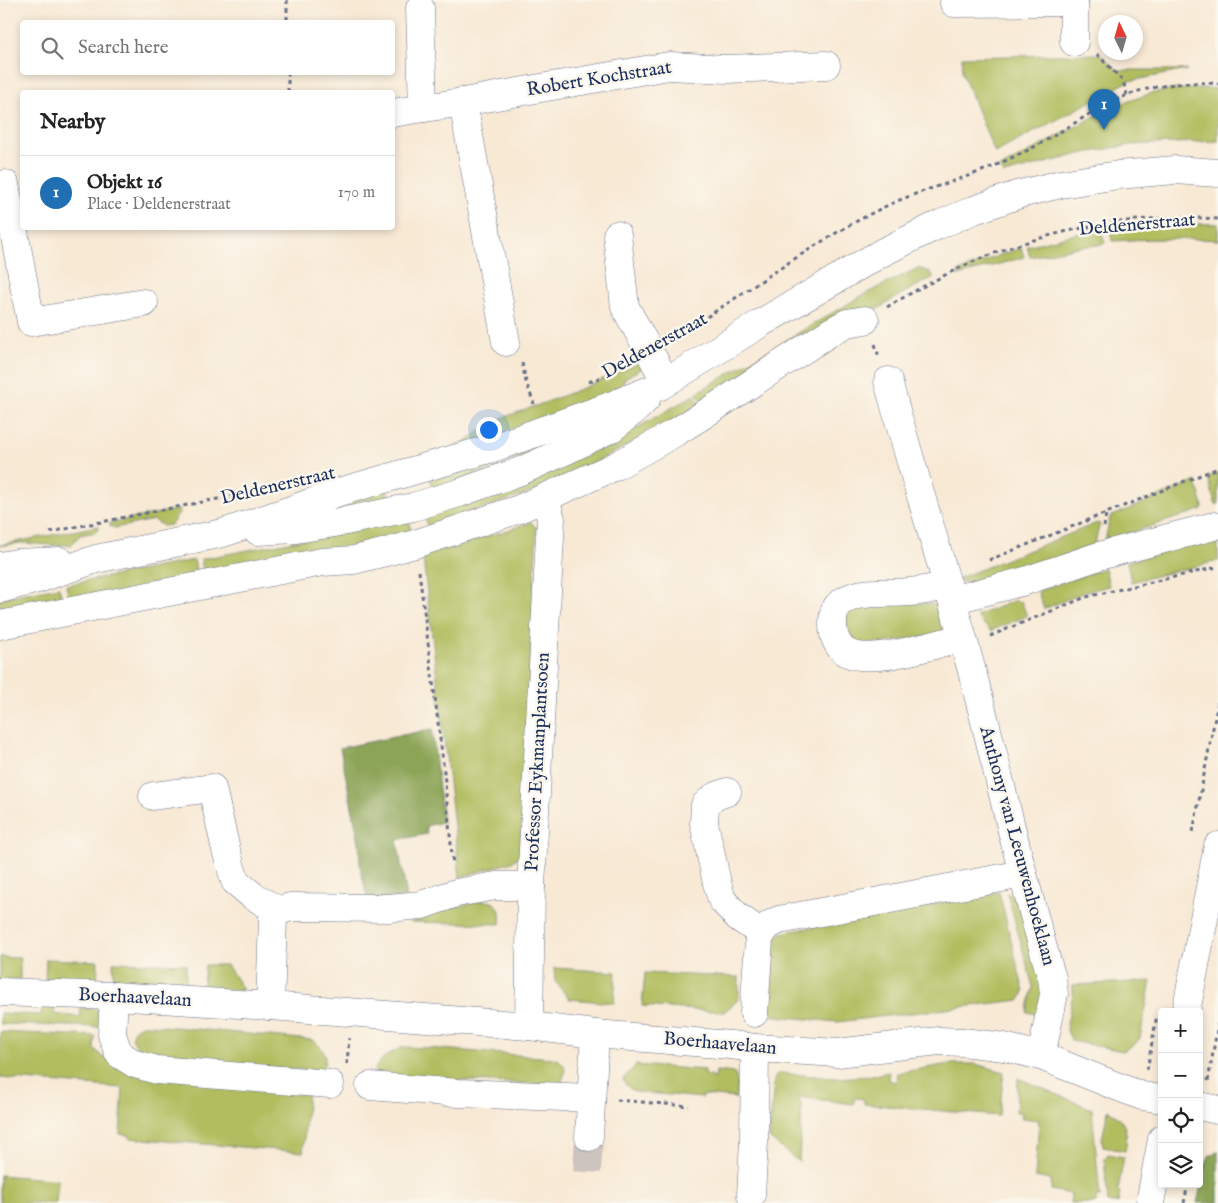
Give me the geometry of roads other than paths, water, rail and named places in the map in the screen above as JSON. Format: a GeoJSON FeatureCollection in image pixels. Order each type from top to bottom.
{"type":"FeatureCollection","features":[{"type":"Feature","properties":{"kind":"street"},"geometry":{"type":"LineString","coordinates":[[954,3],[1074,1],[1074,42]]}},
{"type":"Feature","properties":{"kind":"street"},"geometry":{"type":"LineString","coordinates":[[420,8],[423,108]]}},
{"type":"Feature","properties":{"kind":"street","name":"Robert Kochstraat"},"geometry":{"type":"LineString","coordinates":[[395,113],[669,66],[727,69],[826,65]]}},
{"type":"Feature","properties":{"kind":"street"},"geometry":{"type":"LineString","coordinates":[[463,102],[506,342]]}},
{"type":"Feature","properties":{"kind":"street","name":"Deldenerstraat"},"geometry":{"type":"LineString","coordinates":[[2,571],[38,579],[96,559],[223,533],[339,492],[496,447],[605,408],[663,384],[761,323],[883,252],[936,226],[1020,194],[1061,184],[1118,175],[1175,170],[1218,173]]}},
{"type":"Feature","properties":{"kind":"street"},"geometry":{"type":"LineString","coordinates":[[9,183],[31,322],[144,303]]}},
{"type":"Feature","properties":{"kind":"street"},"geometry":{"type":"LineString","coordinates":[[618,235],[625,306],[663,384]]}},
{"type":"Feature","properties":{"kind":"street"},"geometry":{"type":"LineString","coordinates":[[0,625],[322,562],[354,560],[415,544],[519,509],[616,466],[700,417],[832,331],[847,323],[865,320]]}},
{"type":"Feature","properties":{"kind":"street","name":"Anthony van Leeuwenhoeklaan"},"geometry":{"type":"LineString","coordinates":[[888,381],[908,456],[964,642],[1022,874],[1052,978],[1054,994],[1042,1056]]}},
{"type":"Feature","properties":{"kind":"street","name":"Professor Eykmanplantsoen"},"geometry":{"type":"LineString","coordinates":[[528,1026],[531,886],[551,519],[544,498]]}},
{"type":"Feature","properties":{"kind":"street"},"geometry":{"type":"LineString","coordinates":[[964,642],[863,657],[845,652],[836,642],[833,629],[833,615],[839,603],[850,597],[862,594],[911,592],[1026,580],[1099,556],[1214,526]]}},
{"type":"Feature","properties":{"kind":"street"},"geometry":{"type":"LineString","coordinates":[[153,796],[212,788],[235,881],[253,896],[279,911]]}},
{"type":"Feature","properties":{"kind":"street"},"geometry":{"type":"LineString","coordinates":[[726,792],[714,797],[705,805],[704,822],[717,883],[722,900],[738,917],[761,933],[768,925],[779,920],[1022,874]]}},
{"type":"Feature","properties":{"kind":"street"},"geometry":{"type":"LineString","coordinates":[[1187,1008],[1218,846]]}},
{"type":"Feature","properties":{"kind":"street"},"geometry":{"type":"LineString","coordinates":[[270,1006],[273,918],[279,911],[290,907],[388,908],[422,905],[456,893],[496,886],[531,886]]}},
{"type":"Feature","properties":{"kind":"street","name":"Boerhaavelaan"},"geometry":{"type":"LineString","coordinates":[[754,1013],[761,933]]}},
{"type":"Feature","properties":{"kind":"street","name":"Boerhaavelaan"},"geometry":{"type":"LineString","coordinates":[[0,992],[114,996],[270,1006],[528,1026],[755,1048],[838,1053],[947,1041],[963,1042],[1004,1047],[1042,1056],[1125,1090],[1142,1096],[1158,1098]]}},
{"type":"Feature","properties":{"kind":"street"},"geometry":{"type":"LineString","coordinates":[[114,996],[112,1035],[119,1054],[135,1064],[157,1070],[330,1084]]}},
{"type":"Feature","properties":{"kind":"street"},"geometry":{"type":"LineString","coordinates":[[589,1137],[595,1034]]}},
{"type":"Feature","properties":{"kind":"street"},"geometry":{"type":"LineString","coordinates":[[751,1195],[754,1142],[755,1048]]}},
{"type":"Feature","properties":{"kind":"street"},"geometry":{"type":"LineString","coordinates":[[370,1086],[459,1093],[591,1098]]}},
{"type":"Feature","properties":{"kind":"street"},"geometry":{"type":"LineString","coordinates":[[1150,1203],[1161,1143]]}},
{"type":"Feature","properties":{"kind":"tunnel"},"geometry":{"type":"LineString","coordinates":[[587,1172],[589,1137]]}},
{"type":"Feature","properties":{"kind":"place","name":"Objekt 16"},"geometry":{"type":"Point","coordinates":[1104,130]}}]}
